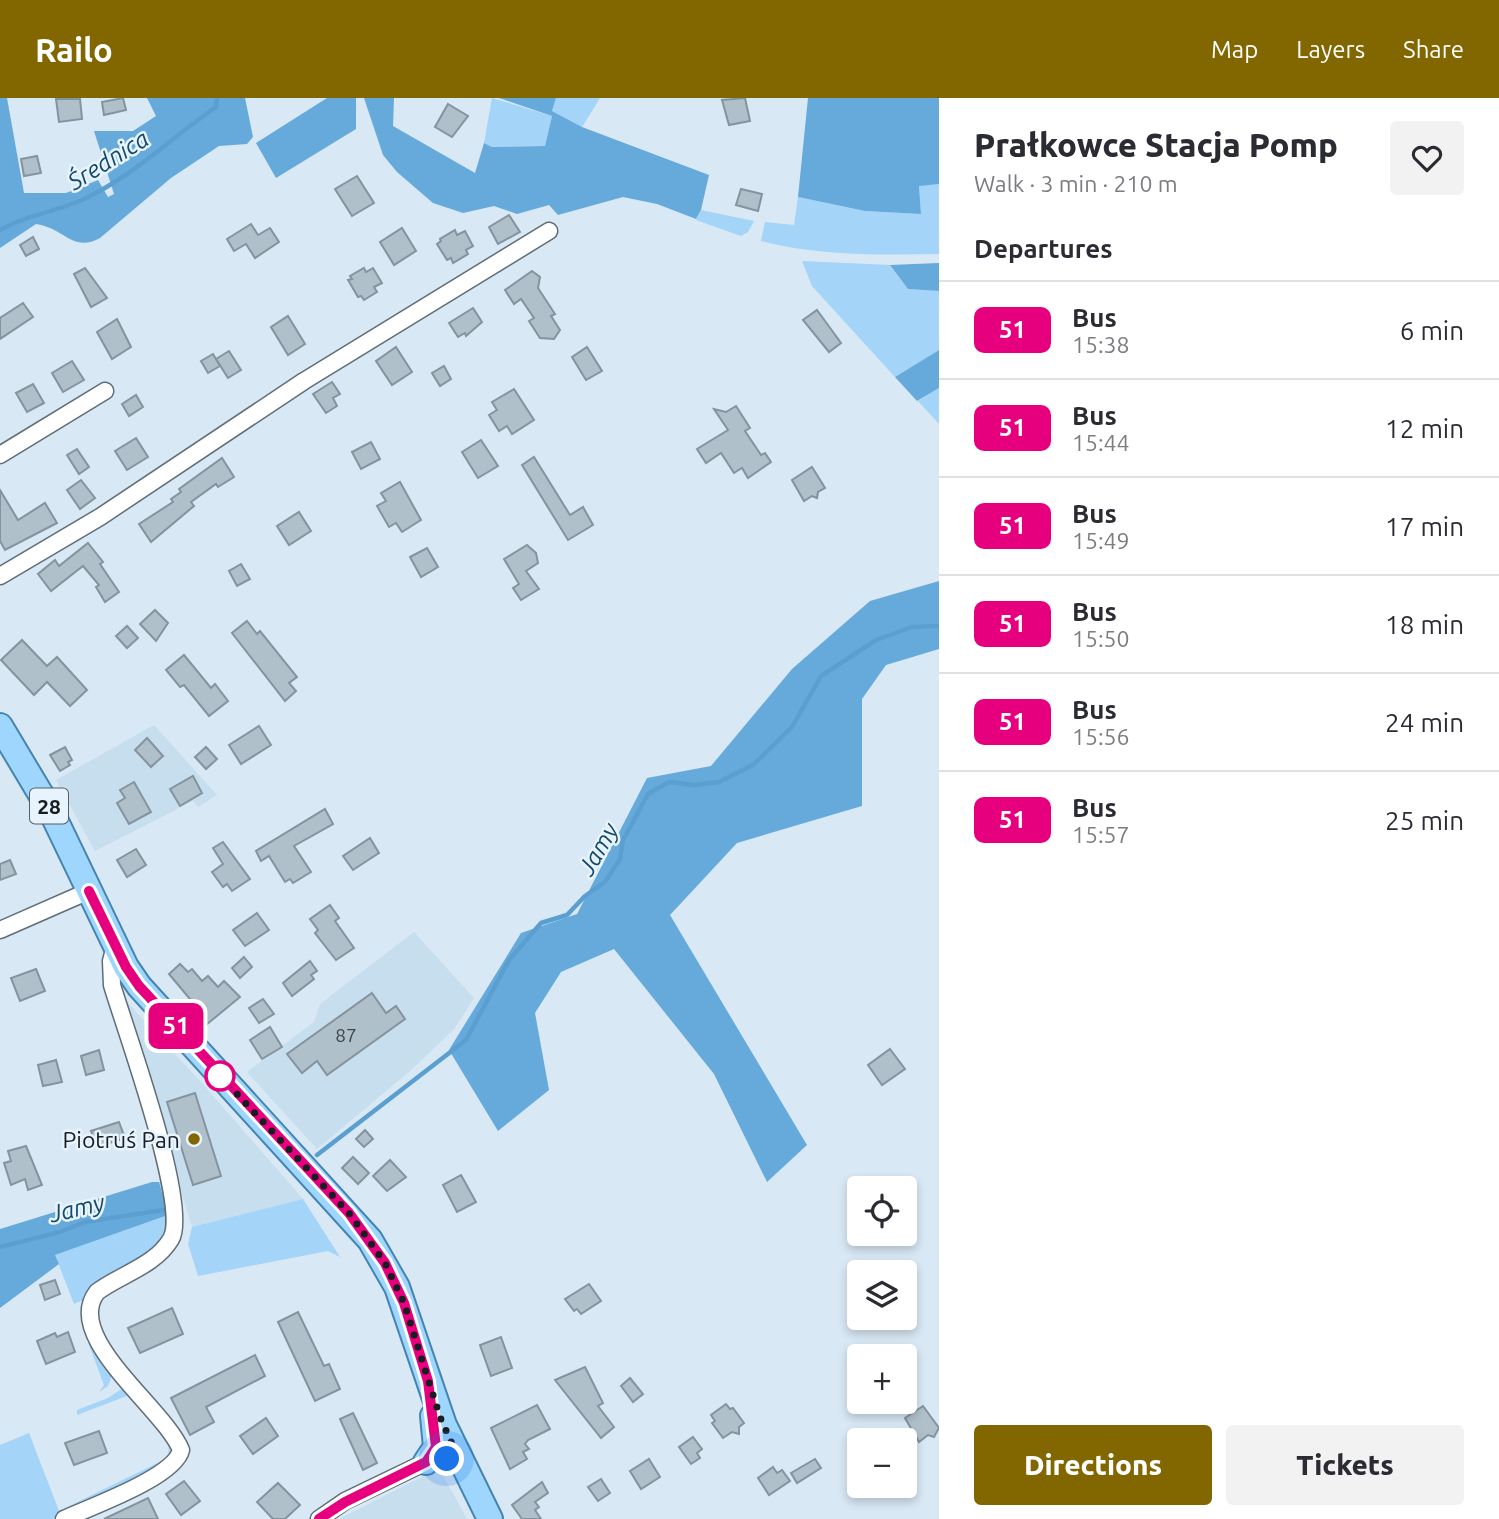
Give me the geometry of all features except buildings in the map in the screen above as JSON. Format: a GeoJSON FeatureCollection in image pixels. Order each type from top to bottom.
{"type":"FeatureCollection","features":[{"type":"Feature","properties":{"kind":"main road","name":"28"},"geometry":{"type":"LineString","coordinates":[[0,726],[52,813],[115,946],[139,986],[370,1240],[397,1287],[428,1381],[457,1455],[490,1519]]}},
{"type":"Feature","properties":{"kind":"main road"},"geometry":{"type":"LineString","coordinates":[[426,1462],[436,1447],[428,1381]]}},
{"type":"Feature","properties":{"kind":"street"},"geometry":{"type":"LineString","coordinates":[[0,576],[100,517],[292,388],[549,231]]}},
{"type":"Feature","properties":{"kind":"street"},"geometry":{"type":"LineString","coordinates":[[0,455],[105,391]]}},
{"type":"Feature","properties":{"kind":"street"},"geometry":{"type":"LineString","coordinates":[[0,930],[89,891]]}},
{"type":"Feature","properties":{"kind":"street"},"geometry":{"type":"LineString","coordinates":[[64,1519],[161,1473],[179,1459],[181,1450],[178,1442],[99,1343],[88,1311],[90,1301],[97,1292],[148,1263],[163,1250],[173,1237],[177,1220],[169,1172],[112,985],[111,961],[115,946]]}},
{"type":"Feature","properties":{"kind":"street"},"geometry":{"type":"LineString","coordinates":[[319,1519],[345,1502],[426,1462],[457,1455]]}},
{"type":"Feature","properties":{"kind":"shaded area"},"geometry":{"type":"Polygon","coordinates":[[[0,98],[7,98],[24,193],[66,193],[98,180],[108,197],[114,194],[94,131],[133,131],[156,116],[147,98],[245,98],[253,137],[247,144],[219,146],[171,178],[100,238],[82,243],[36,224],[0,248],[0,98]]]}},
{"type":"Feature","properties":{"kind":"shaded area"},"geometry":{"type":"Polygon","coordinates":[[[327,98],[356,98],[356,129],[276,178],[256,143],[327,98]]]}},
{"type":"Feature","properties":{"kind":"shaded area"},"geometry":{"type":"Polygon","coordinates":[[[364,98],[394,98],[393,126],[475,173],[484,143],[492,147],[545,146],[552,116],[499,98],[556,98],[552,111],[582,127],[709,175],[701,210],[696,219],[657,204],[623,197],[558,215],[549,205],[517,214],[494,206],[463,213],[433,203],[397,172],[383,155],[364,98]]]}},
{"type":"Feature","properties":{"kind":"shaded area"},"geometry":{"type":"Polygon","coordinates":[[[492,98],[552,116],[545,146],[492,147],[484,143],[492,98]]]}},
{"type":"Feature","properties":{"kind":"shaded area"},"geometry":{"type":"Polygon","coordinates":[[[556,98],[600,98],[582,127],[552,111],[556,98]]]}},
{"type":"Feature","properties":{"kind":"shaded area"},"geometry":{"type":"Polygon","coordinates":[[[808,98],[939,98],[939,184],[919,186],[921,214],[865,211],[798,197],[808,98]]]}},
{"type":"Feature","properties":{"kind":"shaded area"},"geometry":{"type":"Polygon","coordinates":[[[939,184],[939,254],[827,252],[761,241],[765,222],[794,225],[798,197],[865,211],[921,214],[919,185],[939,184]]]}},
{"type":"Feature","properties":{"kind":"shaded area"},"geometry":{"type":"Polygon","coordinates":[[[701,210],[754,221],[748,232],[741,236],[696,220],[701,210]]]}},
{"type":"Feature","properties":{"kind":"shaded area"},"geometry":{"type":"Polygon","coordinates":[[[802,261],[890,265],[908,289],[939,291],[939,350],[895,377],[812,286],[802,261]]]}},
{"type":"Feature","properties":{"kind":"shaded area"},"geometry":{"type":"Polygon","coordinates":[[[939,263],[939,291],[908,289],[890,265],[939,263]]]}},
{"type":"Feature","properties":{"kind":"shaded area"},"geometry":{"type":"Polygon","coordinates":[[[939,350],[939,388],[917,401],[895,377],[939,350]]]}},
{"type":"Feature","properties":{"kind":"shaded area"},"geometry":{"type":"Polygon","coordinates":[[[939,388],[939,424],[918,401],[939,388]]]}},
{"type":"Feature","properties":{"kind":"shaded area"},"geometry":{"type":"Polygon","coordinates":[[[939,581],[939,649],[886,665],[862,699],[862,806],[737,843],[670,915],[807,1145],[767,1182],[714,1074],[614,949],[561,972],[535,1013],[549,1090],[498,1131],[449,1050],[521,933],[577,914],[647,778],[711,766],[792,669],[870,601],[939,581]]]}},
{"type":"Feature","properties":{"kind":"shaded area"},"geometry":{"type":"Polygon","coordinates":[[[154,725],[217,795],[198,807],[193,801],[95,851],[56,780],[154,725]]]}},
{"type":"Feature","properties":{"kind":"shaded area"},"geometry":{"type":"Polygon","coordinates":[[[414,932],[474,998],[454,1029],[410,1071],[317,1149],[247,1072],[314,1022],[320,1004],[414,932]]]}},
{"type":"Feature","properties":{"kind":"shaded area"},"geometry":{"type":"Polygon","coordinates":[[[126,1001],[303,1199],[192,1227],[124,1004],[126,1001]]]}},
{"type":"Feature","properties":{"kind":"shaded area"},"geometry":{"type":"Polygon","coordinates":[[[159,1182],[163,1182],[172,1204],[163,1244],[86,1299],[74,1304],[55,1255],[168,1215],[159,1182]]]}},
{"type":"Feature","properties":{"kind":"shaded area"},"geometry":{"type":"Polygon","coordinates":[[[159,1182],[168,1215],[55,1255],[59,1264],[0,1308],[0,1229],[159,1182]]]}},
{"type":"Feature","properties":{"kind":"shaded area"},"geometry":{"type":"Polygon","coordinates":[[[303,1199],[340,1257],[328,1251],[198,1276],[188,1244],[192,1227],[303,1199]]]}},
{"type":"Feature","properties":{"kind":"shaded area"},"geometry":{"type":"Polygon","coordinates":[[[93,1341],[113,1373],[108,1386],[99,1392],[104,1385],[88,1342],[93,1341]]]}},
{"type":"Feature","properties":{"kind":"shaded area"},"geometry":{"type":"Polygon","coordinates":[[[126,1386],[175,1445],[166,1465],[52,1519],[0,1519],[0,1445],[29,1433],[59,1511],[168,1458],[169,1443],[132,1394],[77,1415],[77,1410],[108,1398],[126,1386]]]}},
{"type":"Feature","properties":{"kind":"shaded area"},"geometry":{"type":"Polygon","coordinates":[[[439,1468],[467,1519],[339,1519],[439,1468]]]}},
{"type":"Feature","properties":{"kind":"waterway","name":"Średnica"},"geometry":{"type":"LineString","coordinates":[[0,230],[100,191],[216,107],[217,98]]}},
{"type":"Feature","properties":{"kind":"waterway","name":"Jamy"},"geometry":{"type":"LineString","coordinates":[[317,1155],[466,1040],[509,960],[541,923],[567,915],[585,896],[605,882],[620,859],[623,840],[648,794],[669,782],[694,785],[719,782],[753,765],[792,727],[821,676],[876,640],[912,627],[939,626]]}},
{"type":"Feature","properties":{"kind":"waterway","name":"Jamy"},"geometry":{"type":"LineString","coordinates":[[0,1247],[60,1232],[85,1222],[163,1210]]}},
{"type":"Feature","properties":{"kind":"bus line","name":"51"},"geometry":{"type":"LineString","coordinates":[[89,891],[126,967],[139,986],[349,1213],[385,1263],[404,1303],[428,1381],[436,1440],[434,1453],[426,1462],[345,1502],[319,1519]]}},
{"type":"Feature","properties":{"kind":"place","name":"Piotruś Pan"},"geometry":{"type":"Point","coordinates":[194,1139]}},
{"type":"Feature","properties":{"kind":"route"},"geometry":{"type":"LineString","coordinates":[[220,1076],[349,1213],[385,1263],[404,1303],[440,1417],[457,1455],[447,1459]]}}]}
